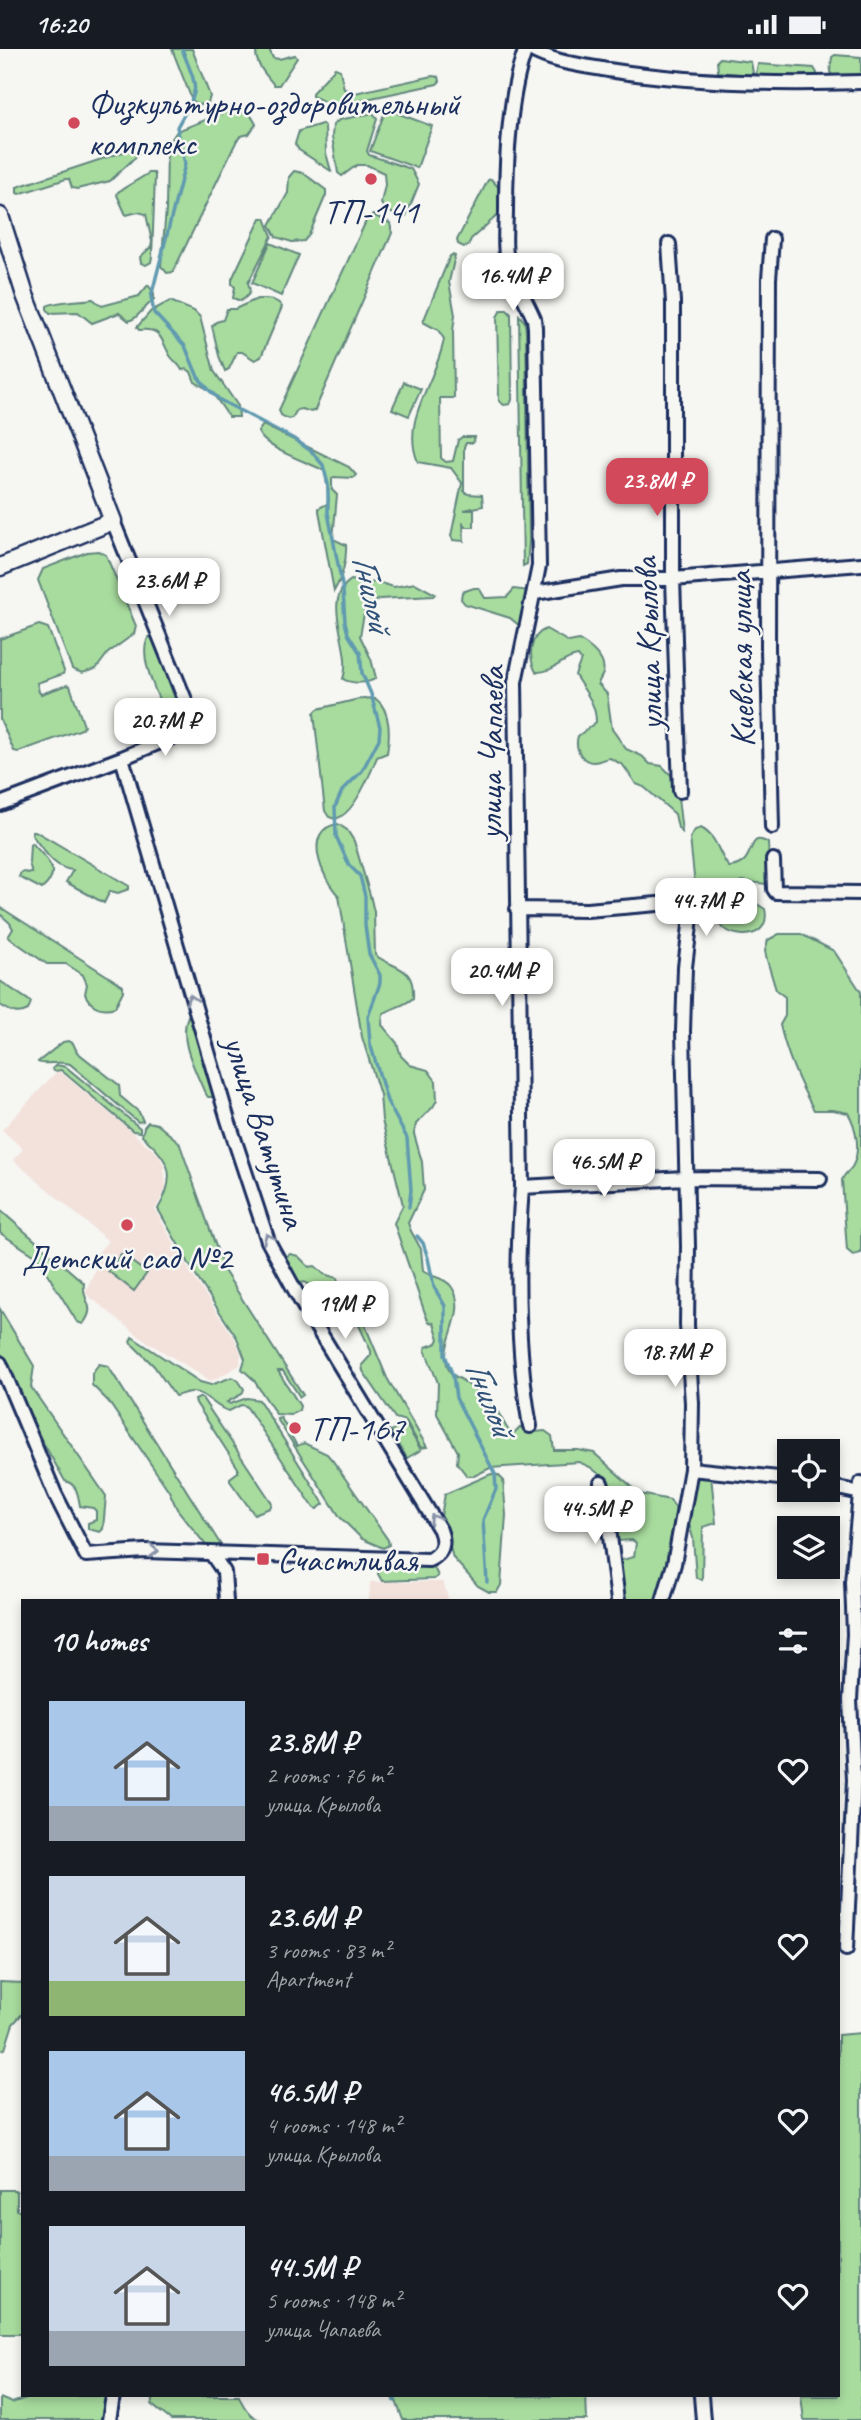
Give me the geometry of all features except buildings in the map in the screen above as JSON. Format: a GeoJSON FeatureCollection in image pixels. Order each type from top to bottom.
{"type":"FeatureCollection","features":[{"type":"Feature","properties":{"kind":"main road"},"geometry":{"type":"LineString","coordinates":[[0,216],[25,295],[113,521],[0,567]]}},
{"type":"Feature","properties":{"kind":"street"},"geometry":{"type":"LineString","coordinates":[[528,49],[551,59],[648,76],[761,84],[861,82]]}},
{"type":"Feature","properties":{"kind":"street","name":"улица Чапаева"},"geometry":{"type":"LineString","coordinates":[[528,49],[519,75],[510,136],[505,235],[511,271],[534,319],[535,328],[539,566],[516,682],[522,1187],[517,1269],[518,1337],[530,1426]]}},
{"type":"Feature","properties":{"kind":"street","name":"Киевская улица"},"geometry":{"type":"LineString","coordinates":[[772,239],[769,279],[768,571],[772,827]]}},
{"type":"Feature","properties":{"kind":"street","name":"улица Крылова"},"geometry":{"type":"LineString","coordinates":[[669,244],[673,302],[673,579],[680,791]]}},
{"type":"Feature","properties":{"kind":"street"},"geometry":{"type":"LineString","coordinates":[[0,804],[196,727],[113,521]]}},
{"type":"Feature","properties":{"kind":"street"},"geometry":{"type":"LineString","coordinates":[[535,593],[569,589],[599,581],[673,579],[861,564]]}},
{"type":"Feature","properties":{"kind":"street","name":"улица Ватутина"},"geometry":{"type":"LineString","coordinates":[[0,1363],[55,1494],[86,1555],[145,1551],[429,1560],[438,1555],[443,1537],[437,1523],[302,1303],[268,1241],[228,1120],[121,758]]}},
{"type":"Feature","properties":{"kind":"street"},"geometry":{"type":"LineString","coordinates":[[773,860],[776,892],[861,893]]}},
{"type":"Feature","properties":{"kind":"street"},"geometry":{"type":"LineString","coordinates":[[517,909],[587,910],[693,901],[685,967],[683,1031],[687,1325],[692,1403],[691,1469],[674,1564],[664,1599]]}},
{"type":"Feature","properties":{"kind":"street"},"geometry":{"type":"LineString","coordinates":[[522,1187],[685,1178],[820,1179]]}},
{"type":"Feature","properties":{"kind":"street"},"geometry":{"type":"LineString","coordinates":[[691,1469],[777,1478]]}},
{"type":"Feature","properties":{"kind":"street"},"geometry":{"type":"LineString","coordinates":[[601,1483],[605,1496],[618,1599]]}},
{"type":"Feature","properties":{"kind":"street"},"geometry":{"type":"LineString","coordinates":[[840,1487],[861,1489],[852,1582],[854,1647],[850,1700],[854,1780],[846,1949]]}},
{"type":"Feature","properties":{"kind":"street"},"geometry":{"type":"LineString","coordinates":[[211,1553],[224,1572],[226,1599]]}},
{"type":"Feature","properties":{"kind":"street"},"geometry":{"type":"LineString","coordinates":[[108,2420],[113,2397]]}},
{"type":"Feature","properties":{"kind":"street"},"geometry":{"type":"LineString","coordinates":[[701,2397],[703,2420]]}},
{"type":"Feature","properties":{"kind":"shaded area","name":"Детский сад №2"},"geometry":{"type":"Polygon","coordinates":[[[58,1070],[158,1154],[164,1165],[166,1189],[155,1210],[241,1353],[240,1365],[216,1379],[211,1381],[144,1340],[85,1293],[95,1270],[93,1258],[108,1241],[13,1160],[23,1149],[2,1130],[58,1070]]]}},
{"type":"Feature","properties":{"kind":"shaded area"},"geometry":{"type":"Polygon","coordinates":[[[370,1582],[443,1582],[448,1599],[369,1599],[370,1582]]]}},
{"type":"Feature","properties":{"kind":"green space"},"geometry":{"type":"Polygon","coordinates":[[[172,49],[192,49],[210,96],[208,103],[197,105],[192,100],[172,49]]]}},
{"type":"Feature","properties":{"kind":"green space"},"geometry":{"type":"Polygon","coordinates":[[[256,49],[269,49],[273,58],[295,55],[297,58],[279,85],[274,85],[261,69],[256,49]]]}},
{"type":"Feature","properties":{"kind":"green space"},"geometry":{"type":"Polygon","coordinates":[[[832,57],[861,57],[861,76],[832,75],[832,57]]]}},
{"type":"Feature","properties":{"kind":"green space"},"geometry":{"type":"Polygon","coordinates":[[[720,58],[751,62],[753,73],[749,75],[718,72],[717,61],[720,58]]]}},
{"type":"Feature","properties":{"kind":"green space"},"geometry":{"type":"Polygon","coordinates":[[[758,64],[814,68],[817,73],[816,76],[803,78],[758,76],[758,64]]]}},
{"type":"Feature","properties":{"kind":"green space"},"geometry":{"type":"Polygon","coordinates":[[[335,68],[340,70],[344,89],[355,93],[433,76],[439,77],[440,81],[437,84],[334,106],[312,96],[312,93],[335,68]]]}},
{"type":"Feature","properties":{"kind":"green space"},"geometry":{"type":"Polygon","coordinates":[[[386,109],[432,126],[417,168],[370,151],[386,109]]]}},
{"type":"Feature","properties":{"kind":"green space"},"geometry":{"type":"Polygon","coordinates":[[[231,110],[250,114],[256,124],[249,134],[237,140],[173,272],[167,273],[161,266],[166,210],[167,146],[177,131],[231,110]]]}},
{"type":"Feature","properties":{"kind":"green space"},"geometry":{"type":"Polygon","coordinates":[[[373,113],[377,118],[367,151],[369,155],[411,169],[419,184],[406,216],[401,218],[384,209],[381,203],[385,185],[384,173],[367,165],[357,165],[342,176],[338,173],[332,137],[333,125],[339,120],[373,113]]]}},
{"type":"Feature","properties":{"kind":"green space"},"geometry":{"type":"Polygon","coordinates":[[[322,124],[325,127],[326,153],[331,171],[299,150],[295,144],[299,131],[322,124]]]}},
{"type":"Feature","properties":{"kind":"green space"},"geometry":{"type":"Polygon","coordinates":[[[138,147],[142,151],[110,181],[77,189],[72,188],[69,179],[66,179],[17,193],[17,187],[138,147]]]}},
{"type":"Feature","properties":{"kind":"green space"},"geometry":{"type":"Polygon","coordinates":[[[294,171],[303,173],[326,190],[326,195],[309,235],[304,241],[292,242],[276,237],[270,225],[288,193],[289,177],[294,171]]]}},
{"type":"Feature","properties":{"kind":"green space"},"geometry":{"type":"Polygon","coordinates":[[[149,173],[154,173],[155,176],[152,257],[151,262],[146,265],[141,263],[140,257],[151,247],[152,242],[146,214],[138,212],[126,215],[117,195],[149,173]]]}},
{"type":"Feature","properties":{"kind":"green space"},"geometry":{"type":"Polygon","coordinates":[[[491,179],[500,189],[500,213],[464,247],[458,244],[457,240],[488,180],[491,179]]]}},
{"type":"Feature","properties":{"kind":"green space"},"geometry":{"type":"Polygon","coordinates":[[[373,215],[390,223],[392,233],[315,410],[297,410],[292,418],[288,419],[281,415],[279,410],[367,219],[373,215]]]}},
{"type":"Feature","properties":{"kind":"green space"},"geometry":{"type":"Polygon","coordinates":[[[261,218],[265,218],[272,236],[248,283],[249,293],[241,301],[233,298],[235,287],[232,279],[261,218]]]}},
{"type":"Feature","properties":{"kind":"green space"},"geometry":{"type":"Polygon","coordinates":[[[270,243],[299,255],[281,296],[252,283],[270,243]]]}},
{"type":"Feature","properties":{"kind":"green space"},"geometry":{"type":"Polygon","coordinates":[[[452,255],[455,256],[449,282],[455,315],[454,398],[440,398],[441,458],[446,462],[453,461],[458,440],[462,437],[475,437],[473,443],[466,443],[464,447],[464,491],[482,495],[483,506],[464,510],[474,510],[474,527],[464,527],[463,522],[464,541],[453,540],[451,536],[462,483],[451,468],[418,462],[413,431],[416,415],[444,339],[438,330],[423,322],[452,255]]]}},
{"type":"Feature","properties":{"kind":"green space"},"geometry":{"type":"Polygon","coordinates":[[[148,285],[154,293],[154,299],[129,321],[119,313],[92,323],[78,312],[50,313],[47,309],[47,306],[56,303],[93,299],[102,306],[139,296],[148,285]]]}},
{"type":"Feature","properties":{"kind":"green space"},"geometry":{"type":"Polygon","coordinates":[[[257,299],[268,299],[282,307],[261,357],[255,360],[237,352],[229,369],[225,371],[212,326],[223,320],[227,309],[235,309],[257,299]]]}},
{"type":"Feature","properties":{"kind":"green space"},"geometry":{"type":"Polygon","coordinates":[[[170,301],[194,311],[200,317],[214,371],[238,406],[239,417],[229,417],[209,390],[195,382],[191,372],[182,370],[157,333],[139,330],[137,327],[151,311],[170,301]]]}},
{"type":"Feature","properties":{"kind":"green space"},"geometry":{"type":"Polygon","coordinates":[[[501,310],[507,310],[511,314],[512,400],[510,404],[504,405],[499,401],[497,317],[501,310]]]}},
{"type":"Feature","properties":{"kind":"green space"},"geometry":{"type":"Polygon","coordinates":[[[519,315],[525,322],[526,334],[529,541],[527,564],[523,566],[519,315]]]}},
{"type":"Feature","properties":{"kind":"green space"},"geometry":{"type":"Polygon","coordinates":[[[404,382],[421,389],[409,416],[392,409],[404,382]]]}},
{"type":"Feature","properties":{"kind":"green space"},"geometry":{"type":"Polygon","coordinates":[[[263,425],[349,467],[356,475],[353,478],[332,479],[332,490],[337,495],[333,539],[346,545],[343,569],[334,591],[319,511],[319,508],[329,501],[325,471],[269,444],[258,432],[263,425]]]}},
{"type":"Feature","properties":{"kind":"green space"},"geometry":{"type":"Polygon","coordinates":[[[98,551],[106,555],[136,626],[134,634],[108,653],[96,669],[82,673],[72,669],[38,580],[43,569],[87,552],[98,551]]]}},
{"type":"Feature","properties":{"kind":"green space"},"geometry":{"type":"Polygon","coordinates":[[[351,580],[377,582],[394,587],[415,583],[435,594],[380,599],[365,608],[360,636],[376,678],[365,682],[343,679],[345,667],[337,613],[338,600],[342,589],[351,580]]]}},
{"type":"Feature","properties":{"kind":"green space"},"geometry":{"type":"Polygon","coordinates":[[[479,588],[485,598],[507,597],[514,589],[530,591],[521,627],[510,618],[465,604],[461,599],[462,592],[479,588]]]}},
{"type":"Feature","properties":{"kind":"green space"},"geometry":{"type":"Polygon","coordinates":[[[39,625],[48,628],[64,671],[63,674],[37,683],[39,692],[41,694],[70,686],[84,726],[18,752],[14,751],[0,719],[0,639],[39,625]]]}},
{"type":"Feature","properties":{"kind":"green space"},"geometry":{"type":"Polygon","coordinates":[[[546,629],[569,642],[579,640],[600,658],[603,674],[598,684],[607,694],[612,729],[626,749],[642,756],[650,764],[662,766],[671,775],[677,789],[682,832],[678,828],[675,814],[644,787],[636,784],[623,765],[610,758],[588,761],[581,755],[577,746],[578,736],[596,722],[592,703],[575,675],[581,660],[578,656],[573,657],[548,670],[536,672],[531,654],[533,642],[540,632],[546,629]]]}},
{"type":"Feature","properties":{"kind":"green space"},"geometry":{"type":"Polygon","coordinates":[[[149,637],[153,638],[180,713],[178,718],[170,721],[154,688],[147,665],[145,654],[149,637]]]}},
{"type":"Feature","properties":{"kind":"green space"},"geometry":{"type":"Polygon","coordinates":[[[363,698],[376,699],[384,710],[389,732],[387,753],[377,757],[366,783],[349,810],[335,819],[329,817],[325,811],[314,713],[318,709],[363,698]]]}},
{"type":"Feature","properties":{"kind":"green space"},"geometry":{"type":"Polygon","coordinates":[[[338,824],[347,830],[354,841],[374,912],[375,955],[402,970],[411,979],[413,998],[383,1014],[382,1025],[397,1043],[401,1056],[410,1065],[428,1070],[436,1081],[437,1100],[416,1124],[414,1134],[422,1162],[424,1190],[408,1223],[421,1249],[423,1271],[448,1283],[456,1296],[456,1318],[446,1360],[449,1370],[491,1403],[509,1431],[515,1432],[520,1427],[535,1432],[545,1431],[552,1436],[554,1450],[594,1453],[640,1494],[670,1500],[676,1509],[657,1599],[621,1599],[618,1561],[634,1557],[636,1543],[632,1540],[617,1541],[607,1480],[590,1467],[579,1462],[490,1468],[474,1476],[467,1476],[457,1463],[458,1452],[437,1414],[438,1383],[425,1350],[439,1339],[434,1323],[429,1322],[426,1316],[394,1223],[403,1205],[382,1120],[380,1095],[362,1037],[339,896],[326,878],[318,855],[320,835],[327,828],[338,824]]]}},
{"type":"Feature","properties":{"kind":"green space"},"geometry":{"type":"Polygon","coordinates":[[[701,828],[711,836],[729,867],[744,860],[756,841],[768,843],[770,882],[766,884],[742,881],[740,887],[746,897],[765,909],[764,925],[759,930],[746,935],[730,932],[718,924],[703,907],[703,902],[709,896],[703,887],[695,886],[690,838],[695,830],[701,828]]]}},
{"type":"Feature","properties":{"kind":"green space"},"geometry":{"type":"Polygon","coordinates":[[[32,831],[129,886],[129,889],[118,893],[110,891],[104,903],[66,882],[73,870],[60,866],[50,857],[32,835],[32,831]]]}},
{"type":"Feature","properties":{"kind":"green space"},"geometry":{"type":"Polygon","coordinates":[[[32,843],[47,860],[52,871],[48,883],[42,889],[19,877],[21,872],[32,873],[29,863],[32,843]]]}},
{"type":"Feature","properties":{"kind":"green space"},"geometry":{"type":"Polygon","coordinates":[[[0,907],[123,986],[115,1007],[101,1008],[94,1005],[85,994],[87,984],[83,975],[66,964],[47,964],[8,937],[13,929],[0,914],[0,907]]]}},
{"type":"Feature","properties":{"kind":"green space"},"geometry":{"type":"Polygon","coordinates":[[[779,934],[801,934],[834,951],[861,992],[861,1253],[853,1255],[847,1250],[842,1180],[855,1161],[856,1133],[848,1113],[814,1110],[798,1079],[780,1025],[785,1016],[785,997],[776,990],[765,951],[768,940],[779,934]]]}},
{"type":"Feature","properties":{"kind":"green space"},"geometry":{"type":"Polygon","coordinates":[[[0,981],[31,1002],[28,1010],[17,1013],[0,1005],[0,981]]]}},
{"type":"Feature","properties":{"kind":"green space"},"geometry":{"type":"Polygon","coordinates":[[[188,1016],[193,1016],[215,1095],[213,1097],[208,1097],[204,1091],[189,1054],[185,1035],[188,1016]]]}},
{"type":"Feature","properties":{"kind":"green space"},"geometry":{"type":"Polygon","coordinates":[[[68,1041],[73,1043],[77,1052],[119,1085],[120,1096],[139,1112],[143,1121],[138,1122],[70,1064],[38,1062],[68,1041]]]}},
{"type":"Feature","properties":{"kind":"green space"},"geometry":{"type":"Polygon","coordinates":[[[56,1065],[66,1067],[140,1128],[140,1132],[133,1131],[61,1070],[54,1071],[52,1069],[56,1065]]]}},
{"type":"Feature","properties":{"kind":"green space"},"geometry":{"type":"Polygon","coordinates":[[[148,1122],[157,1124],[179,1142],[225,1272],[303,1395],[300,1397],[283,1371],[278,1371],[300,1406],[299,1410],[291,1415],[276,1414],[253,1379],[242,1369],[245,1359],[237,1338],[196,1276],[158,1209],[168,1187],[168,1169],[159,1153],[142,1136],[148,1122]]]}},
{"type":"Feature","properties":{"kind":"green space"},"geometry":{"type":"Polygon","coordinates":[[[0,1210],[84,1283],[89,1312],[83,1324],[77,1322],[37,1257],[0,1233],[0,1210]]]}},
{"type":"Feature","properties":{"kind":"green space"},"geometry":{"type":"Polygon","coordinates":[[[121,1254],[147,1273],[134,1291],[108,1271],[121,1254]]]}},
{"type":"Feature","properties":{"kind":"green space"},"geometry":{"type":"Polygon","coordinates":[[[290,1254],[298,1256],[309,1267],[315,1266],[324,1274],[337,1278],[339,1284],[352,1294],[387,1378],[427,1447],[421,1448],[406,1421],[395,1418],[363,1371],[362,1365],[371,1355],[371,1351],[343,1291],[329,1293],[329,1303],[325,1309],[320,1306],[307,1283],[297,1285],[282,1260],[290,1254]]]}},
{"type":"Feature","properties":{"kind":"green space"},"geometry":{"type":"Polygon","coordinates":[[[0,1309],[34,1366],[31,1387],[106,1496],[103,1529],[100,1532],[88,1529],[88,1523],[96,1520],[96,1511],[80,1506],[74,1487],[65,1481],[37,1432],[0,1352],[0,1309]]]}},
{"type":"Feature","properties":{"kind":"green space"},"geometry":{"type":"Polygon","coordinates":[[[132,1337],[200,1382],[211,1385],[232,1377],[238,1380],[244,1389],[242,1394],[227,1402],[230,1404],[247,1398],[259,1400],[324,1504],[314,1508],[246,1406],[241,1405],[229,1411],[197,1393],[175,1396],[154,1366],[130,1342],[132,1337]]]}},
{"type":"Feature","properties":{"kind":"green space"},"geometry":{"type":"Polygon","coordinates":[[[99,1364],[108,1366],[224,1550],[209,1549],[177,1509],[169,1491],[108,1401],[92,1385],[92,1373],[99,1364]]]}},
{"type":"Feature","properties":{"kind":"green space"},"geometry":{"type":"Polygon","coordinates":[[[202,1398],[272,1503],[270,1508],[254,1514],[230,1481],[238,1468],[196,1403],[195,1400],[202,1398]]]}},
{"type":"Feature","properties":{"kind":"green space"},"geometry":{"type":"Polygon","coordinates":[[[281,1418],[297,1446],[304,1443],[327,1454],[333,1461],[389,1545],[383,1548],[362,1539],[340,1517],[277,1419],[281,1418]]]}},
{"type":"Feature","properties":{"kind":"green space"},"geometry":{"type":"Polygon","coordinates":[[[405,1423],[421,1450],[407,1458],[391,1431],[405,1423]]]}},
{"type":"Feature","properties":{"kind":"green space"},"geometry":{"type":"Polygon","coordinates":[[[491,1474],[498,1475],[503,1480],[506,1515],[501,1585],[497,1592],[489,1592],[478,1586],[453,1558],[441,1516],[445,1494],[491,1474]]]}},
{"type":"Feature","properties":{"kind":"green space"},"geometry":{"type":"Polygon","coordinates":[[[695,1474],[711,1476],[716,1523],[703,1527],[702,1579],[696,1578],[693,1538],[687,1517],[695,1474]]]}},
{"type":"Feature","properties":{"kind":"green space"},"geometry":{"type":"Polygon","coordinates":[[[379,1562],[432,1563],[438,1576],[434,1579],[382,1581],[378,1574],[379,1562]]]}},
{"type":"Feature","properties":{"kind":"green space"},"geometry":{"type":"Polygon","coordinates":[[[0,1982],[21,1983],[21,2015],[13,2024],[5,2049],[0,2050],[0,1982]]]}},
{"type":"Feature","properties":{"kind":"green space"},"geometry":{"type":"Polygon","coordinates":[[[861,2033],[861,2420],[804,2420],[801,2397],[840,2397],[840,2035],[861,2033]]]}},
{"type":"Feature","properties":{"kind":"green space"},"geometry":{"type":"Polygon","coordinates":[[[0,2190],[15,2190],[17,2210],[21,2212],[21,2334],[0,2334],[0,2190]]]}},
{"type":"Feature","properties":{"kind":"green space"},"geometry":{"type":"Polygon","coordinates":[[[29,2397],[109,2397],[104,2420],[0,2420],[0,2398],[12,2403],[29,2397]]]}},
{"type":"Feature","properties":{"kind":"green space"},"geometry":{"type":"Polygon","coordinates":[[[154,2397],[240,2397],[251,2414],[262,2420],[171,2420],[152,2405],[154,2397]]]}},
{"type":"Feature","properties":{"kind":"green space"},"geometry":{"type":"Polygon","coordinates":[[[392,2397],[586,2397],[587,2420],[403,2420],[392,2397]]]}},
{"type":"Feature","properties":{"kind":"waterway","name":"Гнилой"},"geometry":{"type":"LineString","coordinates":[[182,49],[192,74],[194,89],[190,104],[177,127],[185,164],[151,297],[154,313],[185,346],[198,377],[220,400],[294,439],[311,451],[323,465],[328,484],[328,513],[343,590],[345,622],[348,634],[360,653],[362,673],[380,727],[379,739],[362,771],[342,791],[335,807],[336,836],[349,865],[360,876],[365,896],[369,954],[380,975],[380,983],[368,1017],[370,1043],[387,1101],[407,1138],[411,1190],[409,1207]]}},
{"type":"Feature","properties":{"kind":"waterway","name":"Гнилой"},"geometry":{"type":"LineString","coordinates":[[417,1236],[423,1243],[434,1287],[445,1306],[445,1355],[453,1376],[456,1398],[495,1474],[496,1489],[483,1520],[487,1582]]}},
{"type":"Feature","properties":{"kind":"place","name":"Физкультурно-оздоровительный комплекс"},"geometry":{"type":"Point","coordinates":[74,123]}},
{"type":"Feature","properties":{"kind":"place","name":"ТП-141"},"geometry":{"type":"Point","coordinates":[371,179]}},
{"type":"Feature","properties":{"kind":"place","name":"Детский сад №2"},"geometry":{"type":"Point","coordinates":[127,1225]}},
{"type":"Feature","properties":{"kind":"place","name":"ТП-167"},"geometry":{"type":"Point","coordinates":[295,1428]}},
{"type":"Feature","properties":{"kind":"place","name":"Счастливая"},"geometry":{"type":"Point","coordinates":[263,1559]}}]}
